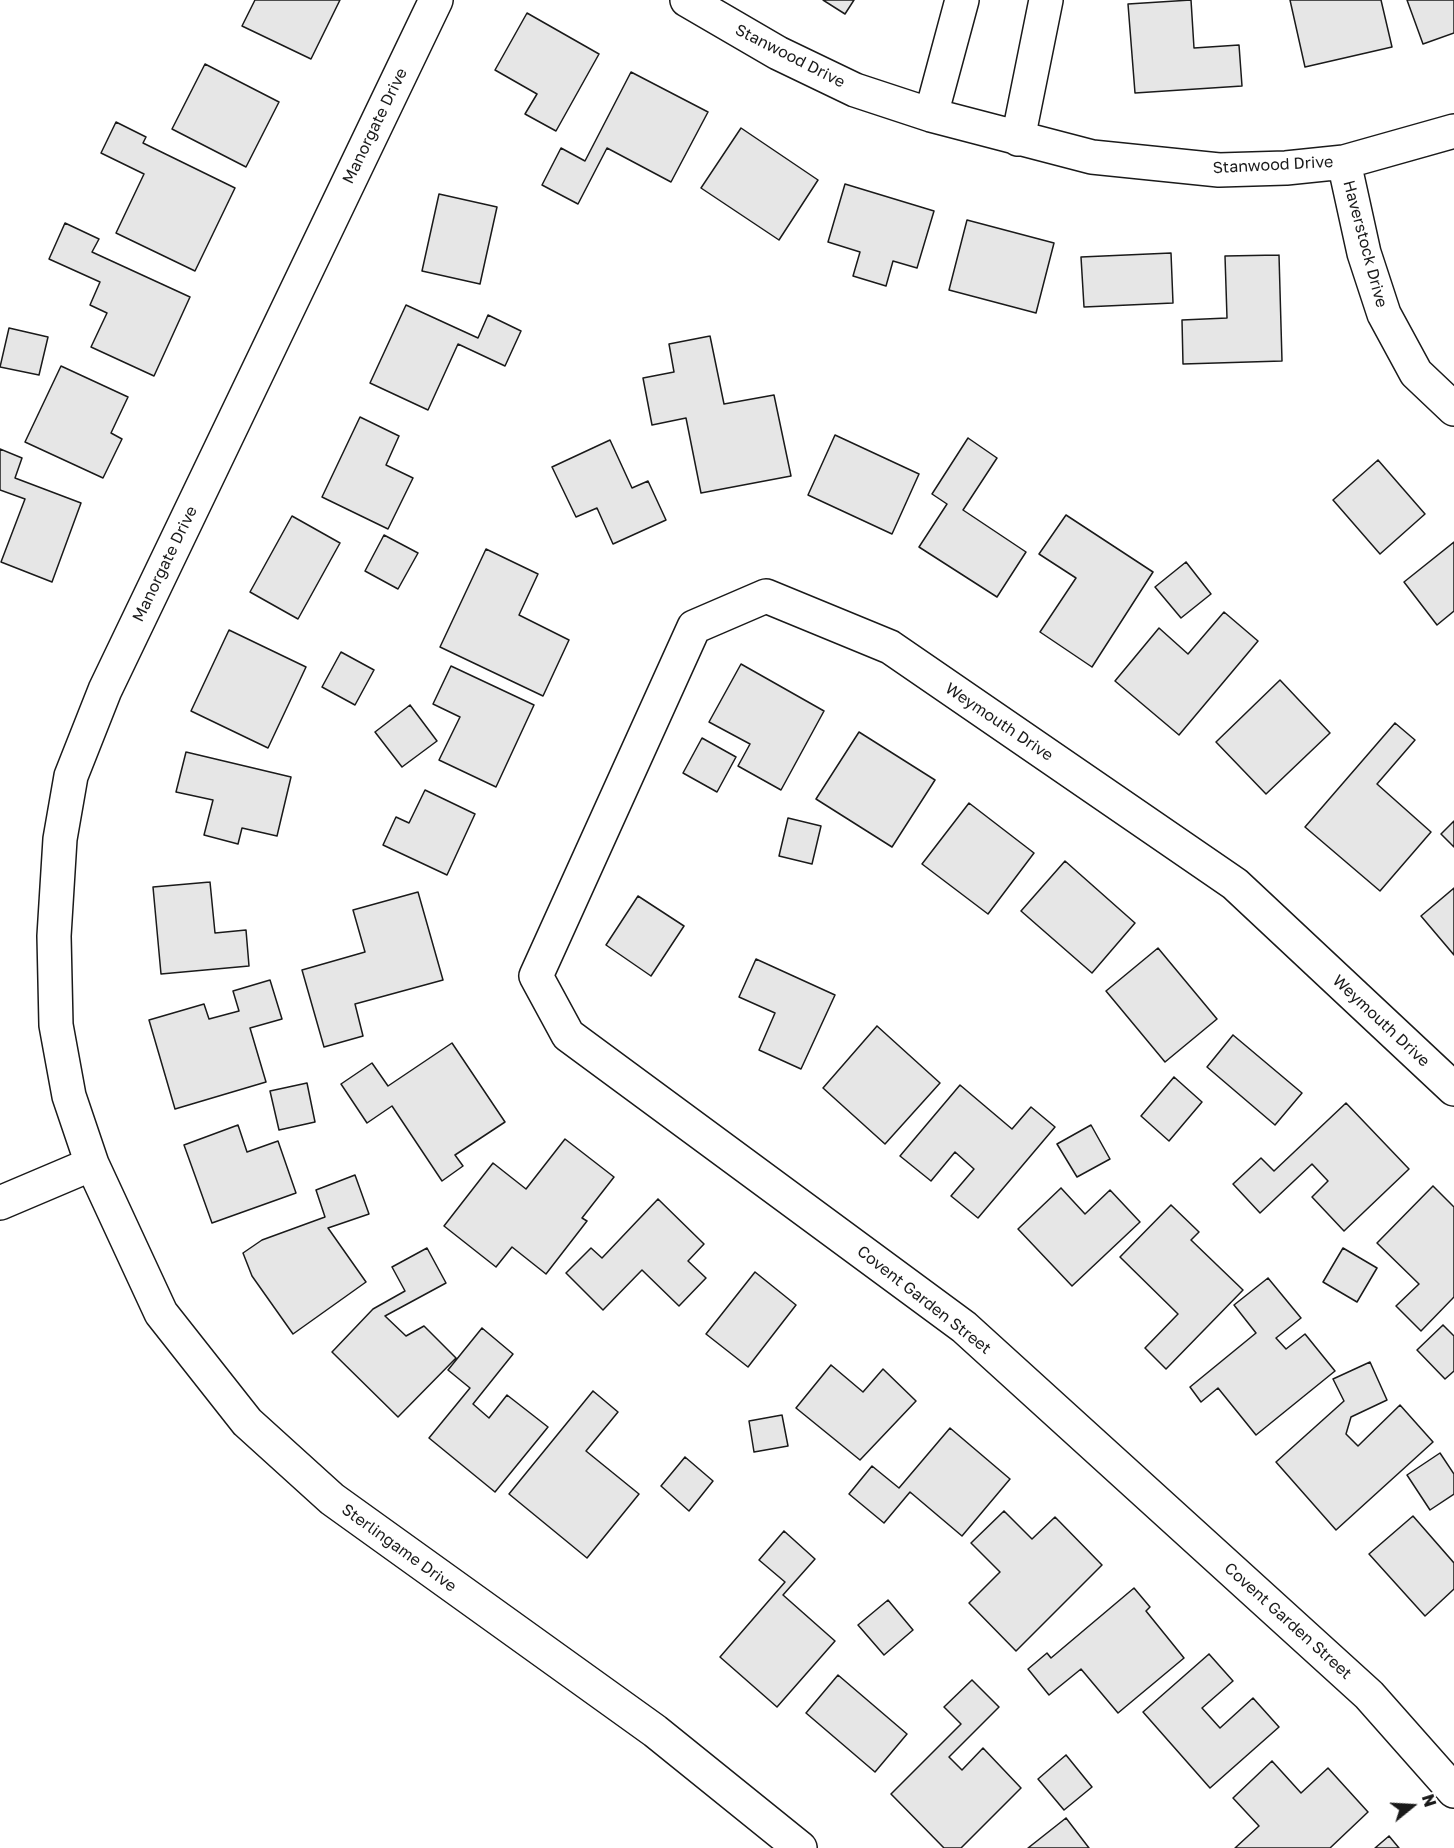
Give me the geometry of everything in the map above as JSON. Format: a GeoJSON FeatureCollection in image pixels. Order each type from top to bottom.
{"type":"FeatureCollection","features":[{"type":"Feature","properties":{"kind":"street","name":"Manorgate Drive"},"geometry":{"type":"LineString","coordinates":[[92,1164],[69,1096],[56,1025],[54,936],[60,839],[71,776],[105,690],[436,0]]}},
{"type":"Feature","properties":{"kind":"street","name":"Stanwood Drive"},"geometry":{"type":"LineString","coordinates":[[687,0],[778,53],[846,85],[931,115],[1092,157],[1219,170],[1286,168],[1344,162],[1454,131]]}},
{"type":"Feature","properties":{"kind":"street"},"geometry":{"type":"LineString","coordinates":[[931,115],[962,0]]}},
{"type":"Feature","properties":{"kind":"street"},"geometry":{"type":"LineString","coordinates":[[1018,139],[1046,0]]}},
{"type":"Feature","properties":{"kind":"street","name":"Haverstock Drive"},"geometry":{"type":"LineString","coordinates":[[1344,162],[1364,253],[1384,314],[1416,373],[1454,409]]}},
{"type":"Feature","properties":{"kind":"street","name":"Weymouth Drive"},"geometry":{"type":"LineString","coordinates":[[594,847],[694,627],[766,596],[890,647],[1235,884],[1454,1089]]}},
{"type":"Feature","properties":{"kind":"street","name":"Covent Garden Street"},"geometry":{"type":"LineString","coordinates":[[594,847],[536,976],[568,1035],[964,1327],[1369,1695],[1454,1791]]}},
{"type":"Feature","properties":{"kind":"street"},"geometry":{"type":"LineString","coordinates":[[0,1203],[92,1164]]}},
{"type":"Feature","properties":{"kind":"street","name":"Sterlingame Drive"},"geometry":{"type":"LineString","coordinates":[[92,1164],[161,1313],[248,1422],[332,1499],[655,1731],[800,1848]]}},
{"type":"Feature","properties":{"kind":"building"},"geometry":{"type":"Polygon","coordinates":[[[255,0],[340,0],[311,59],[242,26],[255,0]]]}},
{"type":"Feature","properties":{"kind":"building"},"geometry":{"type":"Polygon","coordinates":[[[823,0],[854,0],[845,14],[823,0]]]}},
{"type":"Feature","properties":{"kind":"building"},"geometry":{"type":"Polygon","coordinates":[[[1191,0],[1194,48],[1239,45],[1242,86],[1135,93],[1128,4],[1191,0]]]}},
{"type":"Feature","properties":{"kind":"building"},"geometry":{"type":"Polygon","coordinates":[[[1290,0],[1381,0],[1392,47],[1305,67],[1290,0]]]}},
{"type":"Feature","properties":{"kind":"building"},"geometry":{"type":"Polygon","coordinates":[[[1407,0],[1454,0],[1454,33],[1423,44],[1407,0]]]}},
{"type":"Feature","properties":{"kind":"building"},"geometry":{"type":"Polygon","coordinates":[[[527,13],[599,54],[556,131],[525,114],[537,94],[495,70],[527,13]]]}},
{"type":"Feature","properties":{"kind":"building"},"geometry":{"type":"Polygon","coordinates":[[[205,64],[279,102],[246,167],[172,129],[205,64]]]}},
{"type":"Feature","properties":{"kind":"building"},"geometry":{"type":"Polygon","coordinates":[[[631,72],[708,112],[671,182],[607,148],[578,204],[542,185],[561,148],[585,161],[631,72]]]}},
{"type":"Feature","properties":{"kind":"building"},"geometry":{"type":"Polygon","coordinates":[[[116,122],[146,137],[143,143],[235,188],[195,271],[116,233],[144,174],[101,153],[116,122]]]}},
{"type":"Feature","properties":{"kind":"building"},"geometry":{"type":"Polygon","coordinates":[[[741,128],[818,180],[779,240],[701,188],[741,128]]]}},
{"type":"Feature","properties":{"kind":"building"},"geometry":{"type":"Polygon","coordinates":[[[845,184],[934,211],[917,268],[893,261],[886,286],[853,276],[860,252],[828,242],[845,184]]]}},
{"type":"Feature","properties":{"kind":"building"},"geometry":{"type":"Polygon","coordinates":[[[439,194],[497,207],[480,284],[422,271],[439,194]]]}},
{"type":"Feature","properties":{"kind":"building"},"geometry":{"type":"Polygon","coordinates":[[[967,220],[1054,243],[1036,313],[949,290],[967,220]]]}},
{"type":"Feature","properties":{"kind":"building"},"geometry":{"type":"Polygon","coordinates":[[[65,223],[99,239],[92,252],[190,297],[154,376],[91,347],[107,313],[90,305],[100,282],[49,259],[65,223]]]}},
{"type":"Feature","properties":{"kind":"building"},"geometry":{"type":"Polygon","coordinates":[[[1171,253],[1173,303],[1084,307],[1081,257],[1171,253]]]}},
{"type":"Feature","properties":{"kind":"building"},"geometry":{"type":"Polygon","coordinates":[[[1279,255],[1282,361],[1183,364],[1182,320],[1227,318],[1225,256],[1279,255]]]}},
{"type":"Feature","properties":{"kind":"building"},"geometry":{"type":"Polygon","coordinates":[[[406,305],[478,338],[488,315],[521,331],[505,366],[458,344],[428,410],[370,383],[406,305]]]}},
{"type":"Feature","properties":{"kind":"building"},"geometry":{"type":"Polygon","coordinates":[[[9,328],[48,337],[39,375],[0,367],[9,328]]]}},
{"type":"Feature","properties":{"kind":"building"},"geometry":{"type":"Polygon","coordinates":[[[710,336],[724,404],[774,395],[791,476],[701,493],[686,418],[652,425],[643,378],[674,372],[669,344],[710,336]]]}},
{"type":"Feature","properties":{"kind":"building"},"geometry":{"type":"Polygon","coordinates":[[[61,366],[128,397],[111,433],[122,439],[103,478],[25,442],[61,366]]]}},
{"type":"Feature","properties":{"kind":"building"},"geometry":{"type":"Polygon","coordinates":[[[360,417],[399,436],[386,465],[413,478],[388,529],[322,497],[360,417]]]}},
{"type":"Feature","properties":{"kind":"building"},"geometry":{"type":"Polygon","coordinates":[[[835,435],[919,474],[892,534],[808,495],[835,435]]]}},
{"type":"Feature","properties":{"kind":"building"},"geometry":{"type":"Polygon","coordinates":[[[968,438],[997,458],[963,510],[1026,552],[997,597],[919,547],[947,504],[932,494],[968,438]]]}},
{"type":"Feature","properties":{"kind":"building"},"geometry":{"type":"Polygon","coordinates":[[[610,440],[632,488],[648,481],[666,520],[613,544],[597,508],[576,517],[552,467],[610,440]]]}},
{"type":"Feature","properties":{"kind":"building"},"geometry":{"type":"Polygon","coordinates":[[[0,449],[22,458],[15,478],[81,503],[52,582],[1,562],[25,499],[0,490],[0,449]]]}},
{"type":"Feature","properties":{"kind":"building"},"geometry":{"type":"Polygon","coordinates":[[[1378,460],[1425,514],[1380,554],[1333,500],[1378,460]]]}},
{"type":"Feature","properties":{"kind":"building"},"geometry":{"type":"Polygon","coordinates":[[[1066,515],[1153,572],[1092,667],[1040,632],[1076,578],[1039,554],[1066,515]]]}},
{"type":"Feature","properties":{"kind":"building"},"geometry":{"type":"Polygon","coordinates":[[[292,516],[340,543],[298,619],[250,592],[292,516]]]}},
{"type":"Feature","properties":{"kind":"building"},"geometry":{"type":"Polygon","coordinates":[[[384,535],[418,553],[398,589],[365,571],[384,535]]]}},
{"type":"Feature","properties":{"kind":"building"},"geometry":{"type":"Polygon","coordinates":[[[1454,542],[1454,611],[1437,625],[1404,582],[1454,542]]]}},
{"type":"Feature","properties":{"kind":"building"},"geometry":{"type":"Polygon","coordinates":[[[486,549],[538,574],[519,615],[569,640],[543,696],[440,647],[486,549]]]}},
{"type":"Feature","properties":{"kind":"building"},"geometry":{"type":"Polygon","coordinates":[[[1186,562],[1211,594],[1181,618],[1155,587],[1186,562]]]}},
{"type":"Feature","properties":{"kind":"building"},"geometry":{"type":"Polygon","coordinates":[[[1224,612],[1258,641],[1179,735],[1115,681],[1159,628],[1188,654],[1224,612]]]}},
{"type":"Feature","properties":{"kind":"building"},"geometry":{"type":"Polygon","coordinates":[[[229,630],[306,667],[268,748],[191,711],[229,630]]]}},
{"type":"Feature","properties":{"kind":"building"},"geometry":{"type":"Polygon","coordinates":[[[341,652],[374,670],[355,705],[322,687],[341,652]]]}},
{"type":"Feature","properties":{"kind":"building"},"geometry":{"type":"Polygon","coordinates":[[[741,664],[824,711],[781,790],[738,766],[750,744],[709,722],[741,664]]]}},
{"type":"Feature","properties":{"kind":"building"},"geometry":{"type":"Polygon","coordinates":[[[451,666],[534,705],[496,787],[439,760],[460,717],[433,704],[451,666]]]}},
{"type":"Feature","properties":{"kind":"building"},"geometry":{"type":"Polygon","coordinates":[[[1280,680],[1330,733],[1266,794],[1216,742],[1280,680]]]}},
{"type":"Feature","properties":{"kind":"building"},"geometry":{"type":"Polygon","coordinates":[[[410,705],[437,741],[402,767],[375,732],[410,705]]]}},
{"type":"Feature","properties":{"kind":"building"},"geometry":{"type":"Polygon","coordinates":[[[1395,723],[1415,740],[1377,784],[1431,832],[1380,891],[1305,827],[1395,723]]]}},
{"type":"Feature","properties":{"kind":"building"},"geometry":{"type":"Polygon","coordinates":[[[859,732],[935,780],[892,847],[816,799],[859,732]]]}},
{"type":"Feature","properties":{"kind":"building"},"geometry":{"type":"Polygon","coordinates":[[[702,738],[736,757],[717,792],[683,773],[702,738]]]}},
{"type":"Feature","properties":{"kind":"building"},"geometry":{"type":"Polygon","coordinates":[[[186,752],[291,777],[277,836],[242,828],[238,844],[204,835],[213,800],[176,792],[186,752]]]}},
{"type":"Feature","properties":{"kind":"building"},"geometry":{"type":"Polygon","coordinates":[[[425,790],[475,814],[447,875],[383,845],[396,817],[409,823],[425,790]]]}},
{"type":"Feature","properties":{"kind":"building"},"geometry":{"type":"Polygon","coordinates":[[[969,803],[1034,853],[988,914],[922,864],[969,803]]]}},
{"type":"Feature","properties":{"kind":"building"},"geometry":{"type":"Polygon","coordinates":[[[788,818],[821,826],[812,864],[779,856],[788,818]]]}},
{"type":"Feature","properties":{"kind":"building"},"geometry":{"type":"Polygon","coordinates":[[[1454,821],[1454,847],[1441,834],[1454,821]]]}},
{"type":"Feature","properties":{"kind":"building"},"geometry":{"type":"Polygon","coordinates":[[[1065,861],[1135,923],[1092,973],[1021,911],[1065,861]]]}},
{"type":"Feature","properties":{"kind":"building"},"geometry":{"type":"Polygon","coordinates":[[[210,882],[215,933],[246,930],[249,966],[161,974],[153,887],[210,882]]]}},
{"type":"Feature","properties":{"kind":"building"},"geometry":{"type":"Polygon","coordinates":[[[1454,888],[1454,955],[1421,916],[1454,888]]]}},
{"type":"Feature","properties":{"kind":"building"},"geometry":{"type":"Polygon","coordinates":[[[418,892],[443,980],[355,1004],[363,1036],[324,1047],[302,970],[365,952],[353,910],[418,892]]]}},
{"type":"Feature","properties":{"kind":"building"},"geometry":{"type":"Polygon","coordinates":[[[638,896],[684,926],[651,976],[606,945],[638,896]]]}},
{"type":"Feature","properties":{"kind":"building"},"geometry":{"type":"Polygon","coordinates":[[[1158,948],[1217,1019],[1165,1062],[1106,991],[1158,948]]]}},
{"type":"Feature","properties":{"kind":"building"},"geometry":{"type":"Polygon","coordinates":[[[756,959],[835,995],[801,1069],[759,1050],[775,1013],[739,997],[756,959]]]}},
{"type":"Feature","properties":{"kind":"building"},"geometry":{"type":"Polygon","coordinates":[[[270,980],[282,1019],[250,1028],[266,1082],[175,1109],[149,1020],[204,1004],[209,1019],[239,1011],[233,991],[270,980]]]}},
{"type":"Feature","properties":{"kind":"building"},"geometry":{"type":"Polygon","coordinates":[[[877,1026],[940,1083],[885,1144],[823,1088],[877,1026]]]}},
{"type":"Feature","properties":{"kind":"building"},"geometry":{"type":"Polygon","coordinates":[[[1233,1035],[1302,1093],[1275,1125],[1207,1067],[1233,1035]]]}},
{"type":"Feature","properties":{"kind":"building"},"geometry":{"type":"Polygon","coordinates":[[[452,1043],[505,1122],[455,1155],[463,1166],[442,1181],[392,1106],[367,1123],[341,1084],[372,1063],[388,1086],[452,1043]]]}},
{"type":"Feature","properties":{"kind":"building"},"geometry":{"type":"Polygon","coordinates":[[[1174,1077],[1202,1102],[1169,1141],[1141,1116],[1174,1077]]]}},
{"type":"Feature","properties":{"kind":"building"},"geometry":{"type":"Polygon","coordinates":[[[307,1083],[315,1122],[279,1130],[270,1091],[307,1083]]]}},
{"type":"Feature","properties":{"kind":"building"},"geometry":{"type":"Polygon","coordinates":[[[960,1085],[1012,1129],[1031,1107],[1055,1127],[978,1218],[951,1196],[974,1169],[955,1152],[931,1181],[900,1156],[960,1085]]]}},
{"type":"Feature","properties":{"kind":"building"},"geometry":{"type":"Polygon","coordinates":[[[1346,1103],[1409,1169],[1344,1231],[1312,1197],[1328,1181],[1312,1164],[1260,1213],[1233,1184],[1261,1158],[1274,1171],[1346,1103]]]}},
{"type":"Feature","properties":{"kind":"building"},"geometry":{"type":"Polygon","coordinates":[[[238,1125],[247,1152],[278,1141],[296,1193],[212,1223],[184,1145],[238,1125]]]}},
{"type":"Feature","properties":{"kind":"building"},"geometry":{"type":"Polygon","coordinates":[[[1091,1125],[1110,1159],[1077,1177],[1057,1144],[1091,1125]]]}},
{"type":"Feature","properties":{"kind":"building"},"geometry":{"type":"Polygon","coordinates":[[[565,1139],[614,1177],[582,1218],[587,1221],[546,1274],[512,1247],[496,1267],[444,1226],[493,1163],[526,1189],[565,1139]]]}},
{"type":"Feature","properties":{"kind":"building"},"geometry":{"type":"Polygon","coordinates":[[[355,1175],[369,1214],[328,1228],[366,1282],[293,1334],[252,1276],[243,1253],[262,1240],[325,1217],[316,1190],[355,1175]]]}},
{"type":"Feature","properties":{"kind":"building"},"geometry":{"type":"Polygon","coordinates":[[[1433,1186],[1454,1207],[1454,1297],[1421,1331],[1396,1306],[1419,1284],[1377,1243],[1433,1186]]]}},
{"type":"Feature","properties":{"kind":"building"},"geometry":{"type":"Polygon","coordinates":[[[1061,1188],[1085,1214],[1110,1190],[1140,1222],[1072,1286],[1018,1229],[1061,1188]]]}},
{"type":"Feature","properties":{"kind":"building"},"geometry":{"type":"Polygon","coordinates":[[[658,1199],[704,1244],[688,1261],[706,1278],[679,1306],[642,1270],[603,1310],[566,1273],[591,1248],[602,1258],[658,1199]]]}},
{"type":"Feature","properties":{"kind":"building"},"geometry":{"type":"Polygon","coordinates":[[[1171,1205],[1199,1232],[1191,1240],[1243,1290],[1166,1369],[1145,1348],[1178,1314],[1120,1257],[1171,1205]]]}},
{"type":"Feature","properties":{"kind":"building"},"geometry":{"type":"Polygon","coordinates":[[[427,1248],[446,1283],[385,1316],[406,1336],[424,1326],[456,1358],[398,1417],[332,1352],[373,1309],[405,1291],[392,1267],[427,1248]]]}},
{"type":"Feature","properties":{"kind":"building"},"geometry":{"type":"Polygon","coordinates":[[[1343,1248],[1377,1268],[1357,1302],[1323,1282],[1343,1248]]]}},
{"type":"Feature","properties":{"kind":"building"},"geometry":{"type":"Polygon","coordinates":[[[755,1272],[796,1305],[748,1367],[706,1334],[755,1272]]]}},
{"type":"Feature","properties":{"kind":"building"},"geometry":{"type":"Polygon","coordinates":[[[1268,1278],[1301,1318],[1276,1338],[1286,1349],[1305,1334],[1335,1371],[1256,1435],[1218,1388],[1201,1402],[1190,1387],[1256,1333],[1234,1305],[1268,1278]]]}},
{"type":"Feature","properties":{"kind":"building"},"geometry":{"type":"Polygon","coordinates":[[[1443,1325],[1454,1336],[1454,1371],[1445,1379],[1417,1350],[1443,1325]]]}},
{"type":"Feature","properties":{"kind":"building"},"geometry":{"type":"Polygon","coordinates":[[[482,1328],[513,1354],[473,1404],[489,1418],[507,1395],[548,1427],[495,1492],[429,1438],[470,1388],[448,1370],[482,1328]]]}},
{"type":"Feature","properties":{"kind":"building"},"geometry":{"type":"Polygon","coordinates":[[[1370,1362],[1387,1400],[1351,1417],[1346,1434],[1358,1446],[1400,1405],[1433,1442],[1336,1530],[1276,1462],[1344,1401],[1333,1379],[1370,1362]]]}},
{"type":"Feature","properties":{"kind":"building"},"geometry":{"type":"Polygon","coordinates":[[[831,1365],[863,1392],[883,1369],[916,1401],[860,1460],[796,1408],[831,1365]]]}},
{"type":"Feature","properties":{"kind":"building"},"geometry":{"type":"Polygon","coordinates":[[[593,1391],[618,1412],[586,1451],[639,1494],[587,1558],[509,1494],[593,1391]]]}},
{"type":"Feature","properties":{"kind":"building"},"geometry":{"type":"Polygon","coordinates":[[[782,1415],[788,1446],[754,1452],[749,1421],[782,1415]]]}},
{"type":"Feature","properties":{"kind":"building"},"geometry":{"type":"Polygon","coordinates":[[[950,1428],[1010,1479],[962,1536],[910,1492],[884,1523],[849,1494],[872,1466],[899,1488],[950,1428]]]}},
{"type":"Feature","properties":{"kind":"building"},"geometry":{"type":"Polygon","coordinates":[[[1440,1453],[1454,1474],[1454,1494],[1430,1510],[1407,1475],[1440,1453]]]}},
{"type":"Feature","properties":{"kind":"building"},"geometry":{"type":"Polygon","coordinates":[[[685,1457],[713,1481],[689,1511],[661,1486],[685,1457]]]}},
{"type":"Feature","properties":{"kind":"building"},"geometry":{"type":"Polygon","coordinates":[[[1004,1511],[1032,1539],[1055,1517],[1102,1565],[1016,1651],[969,1603],[1000,1572],[971,1543],[1004,1511]]]}},
{"type":"Feature","properties":{"kind":"building"},"geometry":{"type":"Polygon","coordinates":[[[1413,1516],[1454,1563],[1454,1589],[1425,1616],[1369,1554],[1413,1516]]]}},
{"type":"Feature","properties":{"kind":"building"},"geometry":{"type":"Polygon","coordinates":[[[784,1531],[815,1559],[783,1595],[835,1641],[777,1707],[720,1657],[785,1582],[759,1560],[784,1531]]]}},
{"type":"Feature","properties":{"kind":"building"},"geometry":{"type":"Polygon","coordinates":[[[1134,1588],[1150,1607],[1146,1611],[1184,1658],[1118,1713],[1081,1669],[1049,1695],[1028,1669],[1047,1653],[1051,1658],[1134,1588]]]}},
{"type":"Feature","properties":{"kind":"building"},"geometry":{"type":"Polygon","coordinates":[[[888,1600],[913,1630],[884,1655],[858,1625],[888,1600]]]}},
{"type":"Feature","properties":{"kind":"building"},"geometry":{"type":"Polygon","coordinates":[[[1209,1654],[1233,1681],[1202,1708],[1220,1728],[1253,1698],[1279,1727],[1210,1788],[1143,1712],[1209,1654]]]}},
{"type":"Feature","properties":{"kind":"building"},"geometry":{"type":"Polygon","coordinates":[[[838,1675],[907,1734],[875,1772],[806,1713],[838,1675]]]}},
{"type":"Feature","properties":{"kind":"building"},"geometry":{"type":"Polygon","coordinates":[[[972,1680],[999,1707],[949,1757],[962,1770],[983,1748],[1021,1788],[961,1848],[944,1848],[891,1794],[961,1724],[944,1707],[972,1680]]]}},
{"type":"Feature","properties":{"kind":"building"},"geometry":{"type":"Polygon","coordinates":[[[1066,1755],[1092,1787],[1064,1810],[1038,1779],[1066,1755]]]}},
{"type":"Feature","properties":{"kind":"building"},"geometry":{"type":"Polygon","coordinates":[[[1272,1761],[1301,1793],[1328,1768],[1368,1812],[1330,1848],[1235,1848],[1259,1826],[1233,1798],[1272,1761]]]}},
{"type":"Feature","properties":{"kind":"building"},"geometry":{"type":"Polygon","coordinates":[[[1066,1818],[1089,1848],[1028,1848],[1066,1818]]]}},
{"type":"Feature","properties":{"kind":"building"},"geometry":{"type":"Polygon","coordinates":[[[1389,1836],[1399,1848],[1375,1848],[1389,1836]]]}}]}
